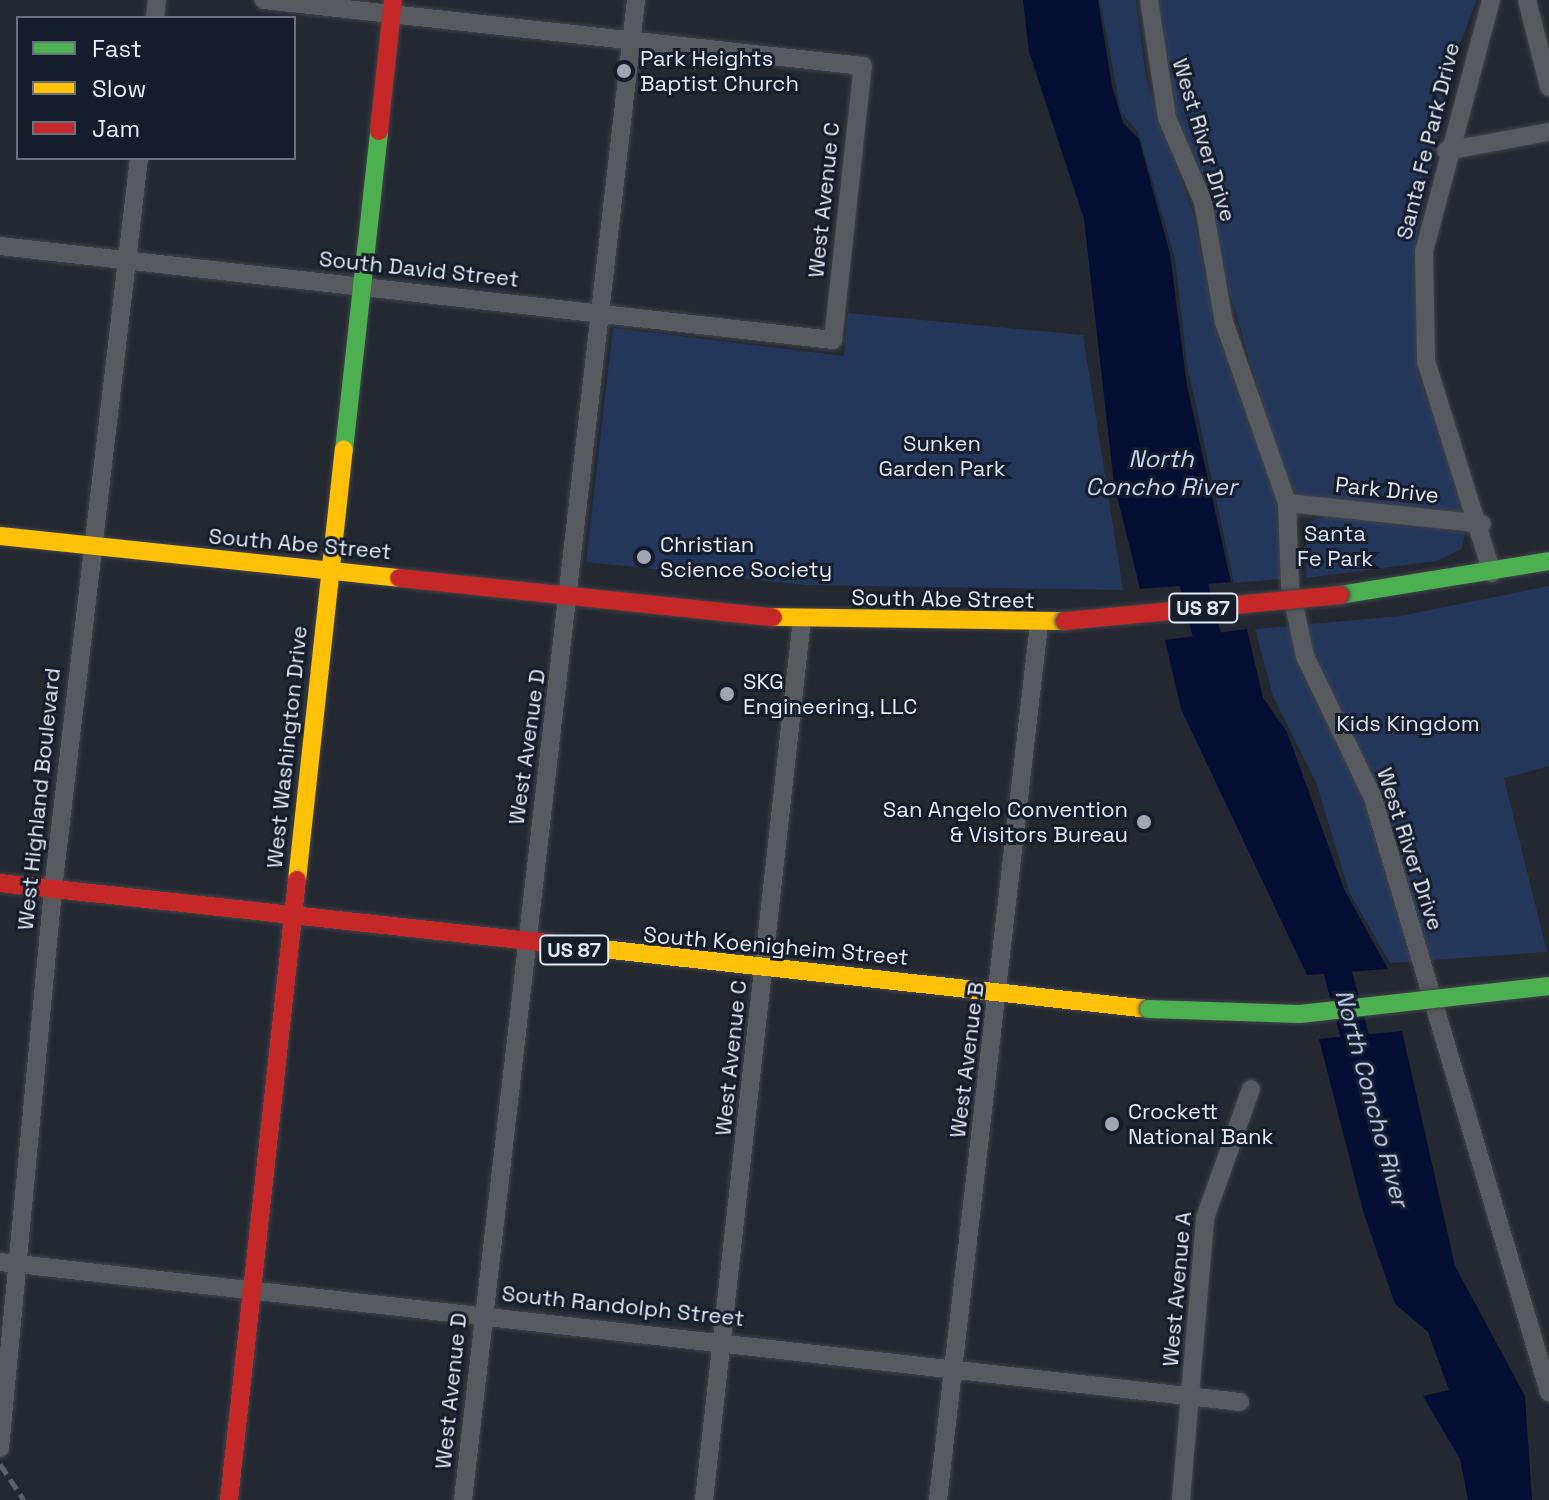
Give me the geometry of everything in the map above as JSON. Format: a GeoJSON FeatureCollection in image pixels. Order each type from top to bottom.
{"type":"FeatureCollection","features":[{"type":"Feature","properties":{"kind":"main road","name":"West Washington Drive"},"geometry":{"type":"LineString","coordinates":[[229,1500],[392,7]]}},
{"type":"Feature","properties":{"kind":"main road","name":"South Abe Street"},"geometry":{"type":"LineString","coordinates":[[0,536],[91,548],[572,593],[802,620],[1039,625],[1340,595],[1492,573],[1549,561]]}},
{"type":"Feature","properties":{"kind":"main road","name":"South Koenigheim Street"},"geometry":{"type":"LineString","coordinates":[[0,883],[524,946],[1000,991],[1149,1009],[1300,1014],[1549,986]]}},
{"type":"Feature","properties":{"kind":"street"},"geometry":{"type":"LineString","coordinates":[[264,0],[392,7],[632,41]]}},
{"type":"Feature","properties":{"kind":"street","name":"West Avenue D"},"geometry":{"type":"LineString","coordinates":[[463,1500],[524,946],[572,593],[598,313],[636,0]]}},
{"type":"Feature","properties":{"kind":"street","name":"West River Drive"},"geometry":{"type":"LineString","coordinates":[[1149,0],[1167,118],[1203,202],[1228,336],[1287,503],[1290,586],[1305,656],[1373,798],[1549,1392]]}},
{"type":"Feature","properties":{"kind":"street","name":"Santa Fe Park Drive"},"geometry":{"type":"LineString","coordinates":[[1491,0],[1446,151],[1424,252],[1426,361],[1482,524],[1492,573]]}},
{"type":"Feature","properties":{"kind":"street"},"geometry":{"type":"LineString","coordinates":[[1527,0],[1549,87]]}},
{"type":"Feature","properties":{"kind":"street","name":"West Avenue C"},"geometry":{"type":"LineString","coordinates":[[632,41],[863,66],[833,340]]}},
{"type":"Feature","properties":{"kind":"street"},"geometry":{"type":"LineString","coordinates":[[1446,151],[1549,132]]}},
{"type":"Feature","properties":{"kind":"street","name":"West Highland Boulevard"},"geometry":{"type":"LineString","coordinates":[[0,1448],[7,1263],[139,160]]}},
{"type":"Feature","properties":{"kind":"street","name":"South David Street"},"geometry":{"type":"LineString","coordinates":[[0,246],[833,340]]}},
{"type":"Feature","properties":{"kind":"street","name":"Park Drive"},"geometry":{"type":"LineString","coordinates":[[1287,503],[1482,524]]}},
{"type":"Feature","properties":{"kind":"street","name":"West Avenue C"},"geometry":{"type":"LineString","coordinates":[[704,1500],[802,620]]}},
{"type":"Feature","properties":{"kind":"street","name":"West Avenue B"},"geometry":{"type":"LineString","coordinates":[[938,1500],[951,1367],[1000,991],[1039,625]]}},
{"type":"Feature","properties":{"kind":"street","name":"West Avenue A"},"geometry":{"type":"LineString","coordinates":[[1181,1500],[1205,1218],[1251,1089]]}},
{"type":"Feature","properties":{"kind":"street","name":"South Randolph Street"},"geometry":{"type":"LineString","coordinates":[[7,1263],[723,1340],[1240,1402]]}},
{"type":"Feature","properties":{"kind":"green space","name":"Santa Fe Park"},"geometry":{"type":"Polygon","coordinates":[[[1100,0],[1136,0],[1146,78],[1193,214],[1218,337],[1276,491],[1282,579],[1234,583],[1187,364],[1175,259],[1138,132],[1121,112],[1100,0]]]}},
{"type":"Feature","properties":{"kind":"green space"},"geometry":{"type":"Polygon","coordinates":[[[1157,0],[1477,0],[1452,63],[1414,251],[1419,376],[1467,513],[1291,497],[1173,104],[1157,0]]]}},
{"type":"Feature","properties":{"kind":"green space","name":"Sunken Garden Park"},"geometry":{"type":"Polygon","coordinates":[[[848,313],[1083,335],[1123,590],[806,585],[586,562],[613,328],[844,356],[848,313]]]}},
{"type":"Feature","properties":{"kind":"green space","name":"Santa Fe Park"},"geometry":{"type":"Polygon","coordinates":[[[1327,516],[1465,532],[1462,549],[1437,561],[1306,578],[1307,523],[1327,516]]]}},
{"type":"Feature","properties":{"kind":"green space","name":"Kids Kingdom"},"geometry":{"type":"Polygon","coordinates":[[[1549,586],[1549,766],[1504,778],[1547,952],[1390,963],[1350,894],[1316,782],[1273,696],[1255,629],[1400,616],[1549,586]]]}},
{"type":"Feature","properties":{"kind":"water","name":"North Concho River"},"geometry":{"type":"Polygon","coordinates":[[[1023,0],[1098,0],[1112,86],[1123,123],[1139,139],[1170,254],[1187,386],[1231,582],[1140,589],[1114,484],[1084,219],[1029,52],[1023,0]]]}},
{"type":"Feature","properties":{"kind":"water","name":"North Concho River"},"geometry":{"type":"Polygon","coordinates":[[[1247,629],[1263,698],[1287,732],[1344,889],[1388,969],[1307,975],[1181,709],[1165,640],[1247,629]]]}},
{"type":"Feature","properties":{"kind":"water","name":"North Concho River"},"geometry":{"type":"Polygon","coordinates":[[[1402,1031],[1455,1266],[1525,1396],[1532,1500],[1468,1500],[1460,1459],[1423,1396],[1449,1390],[1428,1332],[1395,1304],[1363,1211],[1319,1039],[1402,1031]]]}},
{"type":"Feature","properties":{"kind":"waterway","name":"North Concho River"},"geometry":{"type":"LineString","coordinates":[[1184,547],[1216,670]]}},
{"type":"Feature","properties":{"kind":"waterway","name":"North Concho River"},"geometry":{"type":"LineString","coordinates":[[1328,936],[1364,1070]]}},
{"type":"Feature","properties":{"kind":"railway"},"geometry":{"type":"LineString","coordinates":[[0,1464],[24,1500]]}},
{"type":"Feature","properties":{"kind":"traffic: fast"},"geometry":{"type":"LineString","coordinates":[[344,450],[379,131]]}},
{"type":"Feature","properties":{"kind":"traffic: fast"},"geometry":{"type":"LineString","coordinates":[[1340,595],[1549,561]]}},
{"type":"Feature","properties":{"kind":"traffic: fast"},"geometry":{"type":"LineString","coordinates":[[1149,1009],[1300,1014],[1549,986]]}},
{"type":"Feature","properties":{"kind":"traffic: slow"},"geometry":{"type":"LineString","coordinates":[[297,880],[344,450]]}},
{"type":"Feature","properties":{"kind":"traffic: slow"},"geometry":{"type":"LineString","coordinates":[[0,536],[399,578]]}},
{"type":"Feature","properties":{"kind":"traffic: slow"},"geometry":{"type":"LineString","coordinates":[[773,617],[1065,621]]}},
{"type":"Feature","properties":{"kind":"traffic: slow"},"geometry":{"type":"LineString","coordinates":[[575,946],[1149,1009]]}},
{"type":"Feature","properties":{"kind":"traffic: jam"},"geometry":{"type":"LineString","coordinates":[[379,131],[393,0]]}},
{"type":"Feature","properties":{"kind":"traffic: jam"},"geometry":{"type":"LineString","coordinates":[[399,578],[773,617]]}},
{"type":"Feature","properties":{"kind":"traffic: jam"},"geometry":{"type":"LineString","coordinates":[[1065,621],[1340,595]]}},
{"type":"Feature","properties":{"kind":"traffic: jam"},"geometry":{"type":"LineString","coordinates":[[229,1500],[297,880]]}},
{"type":"Feature","properties":{"kind":"traffic: jam"},"geometry":{"type":"LineString","coordinates":[[0,883],[575,946]]}},
{"type":"Feature","properties":{"kind":"place","name":"Park Heights Baptist Church"},"geometry":{"type":"Point","coordinates":[624,71]}},
{"type":"Feature","properties":{"kind":"place","name":"Christian Science Society"},"geometry":{"type":"Point","coordinates":[644,557]}},
{"type":"Feature","properties":{"kind":"place","name":"SKG Engineering, LLC"},"geometry":{"type":"Point","coordinates":[727,694]}},
{"type":"Feature","properties":{"kind":"place","name":"San Angelo Convention & Visitors Bureau"},"geometry":{"type":"Point","coordinates":[1144,822]}},
{"type":"Feature","properties":{"kind":"place","name":"Crockett National Bank"},"geometry":{"type":"Point","coordinates":[1112,1124]}}]}
